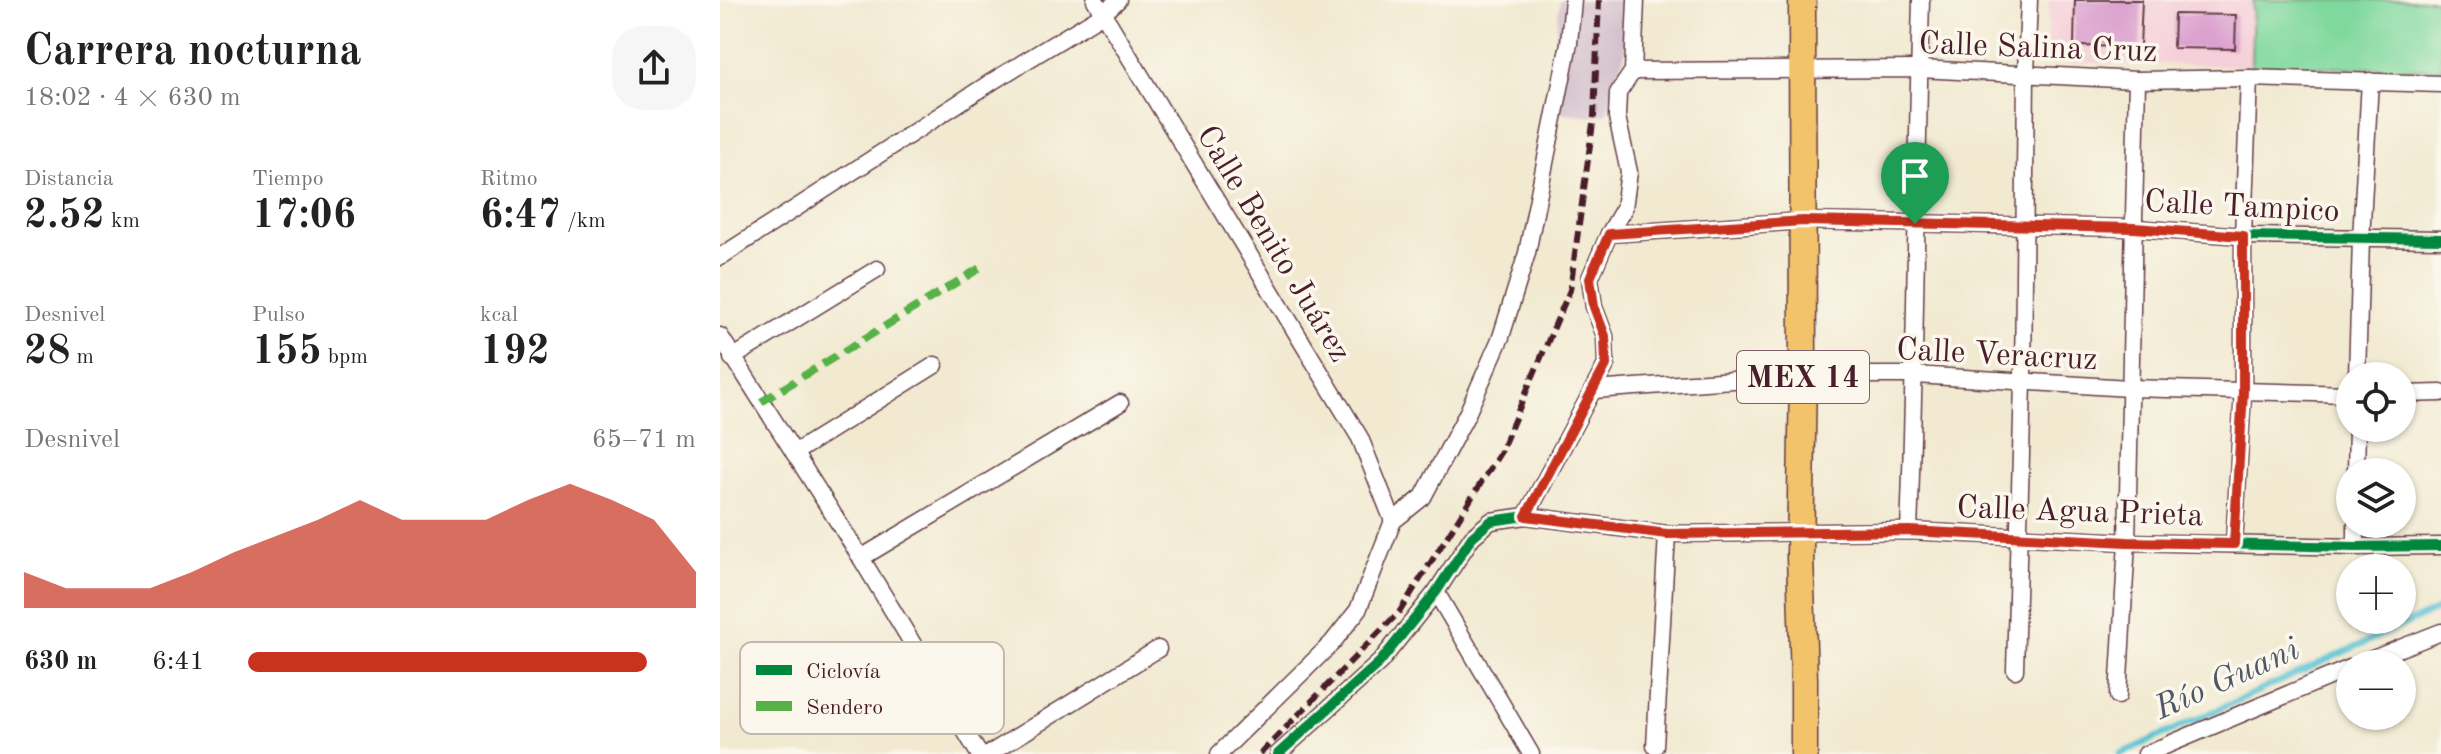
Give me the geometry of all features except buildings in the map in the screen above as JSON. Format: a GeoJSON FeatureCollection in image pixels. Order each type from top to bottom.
{"type":"FeatureCollection","features":[{"type":"Feature","properties":{"kind":"main road","name":"MEX 14"},"geometry":{"type":"LineString","coordinates":[[1802,0],[1803,375],[1800,532],[1804,754]]}},
{"type":"Feature","properties":{"kind":"street"},"geometry":{"type":"LineString","coordinates":[[720,257],[993,81],[1099,7],[1118,0]]}},
{"type":"Feature","properties":{"kind":"street"},"geometry":{"type":"LineString","coordinates":[[1219,754],[1332,643],[1358,610],[1393,521],[1423,497],[1467,414],[1501,337],[1527,253],[1569,43],[1573,0]]}},
{"type":"Feature","properties":{"kind":"street"},"geometry":{"type":"LineString","coordinates":[[1526,516],[1606,365],[1605,336],[1594,307],[1590,278],[1624,208],[1629,172],[1617,117],[1618,93],[1633,71],[1636,0]]}},
{"type":"Feature","properties":{"kind":"street"},"geometry":{"type":"LineString","coordinates":[[1909,531],[1915,375],[1915,224],[1921,0]]}},
{"type":"Feature","properties":{"kind":"street"},"geometry":{"type":"LineString","coordinates":[[2015,670],[2029,0]]}},
{"type":"Feature","properties":{"kind":"street","name":"Calle Benito Juárez"},"geometry":{"type":"LineString","coordinates":[[1099,7],[1360,438],[1393,521]]}},
{"type":"Feature","properties":{"kind":"street","name":"Calle Salina Cruz"},"geometry":{"type":"LineString","coordinates":[[1633,71],[1919,69],[2137,80],[2249,78],[2441,84]]}},
{"type":"Feature","properties":{"kind":"street"},"geometry":{"type":"LineString","coordinates":[[2234,544],[2243,392],[2243,236],[2249,78]]}},
{"type":"Feature","properties":{"kind":"street"},"geometry":{"type":"LineString","coordinates":[[2118,696],[2127,542],[2137,80]]}},
{"type":"Feature","properties":{"kind":"street"},"geometry":{"type":"LineString","coordinates":[[2357,362],[2370,81]]}},
{"type":"Feature","properties":{"kind":"street","name":"Calle Tampico"},"geometry":{"type":"LineString","coordinates":[[1609,234],[1803,221],[2134,228],[2243,236],[2441,239]]}},
{"type":"Feature","properties":{"kind":"street"},"geometry":{"type":"LineString","coordinates":[[732,358],[877,269]]}},
{"type":"Feature","properties":{"kind":"street"},"geometry":{"type":"LineString","coordinates":[[720,336],[912,642]]}},
{"type":"Feature","properties":{"kind":"street"},"geometry":{"type":"LineString","coordinates":[[794,453],[935,365]]}},
{"type":"Feature","properties":{"kind":"street","name":"Calle Veracruz"},"geometry":{"type":"LineString","coordinates":[[1594,390],[1803,375],[1915,375],[2129,388],[2336,394]]}},
{"type":"Feature","properties":{"kind":"street"},"geometry":{"type":"LineString","coordinates":[[2416,394],[2441,393]]}},
{"type":"Feature","properties":{"kind":"street"},"geometry":{"type":"LineString","coordinates":[[861,558],[1120,403]]}},
{"type":"Feature","properties":{"kind":"street","name":"Calle Agua Prieta"},"geometry":{"type":"LineString","coordinates":[[1278,754],[1380,662],[1436,592],[1472,537],[1491,521],[1526,516],[1667,534],[1909,531],[2127,542],[2441,546]]}},
{"type":"Feature","properties":{"kind":"street"},"geometry":{"type":"LineString","coordinates":[[1655,746],[1667,534]]}},
{"type":"Feature","properties":{"kind":"street"},"geometry":{"type":"LineString","coordinates":[[2356,538],[2356,547]]}},
{"type":"Feature","properties":{"kind":"street"},"geometry":{"type":"LineString","coordinates":[[1436,592],[1531,754]]}},
{"type":"Feature","properties":{"kind":"street"},"geometry":{"type":"LineString","coordinates":[[2395,650],[2441,632]]}},
{"type":"Feature","properties":{"kind":"street"},"geometry":{"type":"LineString","coordinates":[[989,754],[1158,649]]}},
{"type":"Feature","properties":{"kind":"street"},"geometry":{"type":"LineString","coordinates":[[2146,754],[2336,674]]}},
{"type":"Feature","properties":{"kind":"street"},"geometry":{"type":"LineString","coordinates":[[967,734],[979,754]]}},
{"type":"Feature","properties":{"kind":"shaded area"},"geometry":{"type":"Polygon","coordinates":[[[1560,0],[1624,0],[1625,52],[1607,113],[1594,116],[1547,111],[1560,0]]]}},
{"type":"Feature","properties":{"kind":"shaded area"},"geometry":{"type":"Polygon","coordinates":[[[2049,0],[2253,0],[2251,66],[2047,62],[2049,0]]]}},
{"type":"Feature","properties":{"kind":"green space"},"geometry":{"type":"Polygon","coordinates":[[[2253,0],[2441,0],[2441,69],[2251,66],[2253,0]]]}},
{"type":"Feature","properties":{"kind":"waterway","name":"Río Guani"},"geometry":{"type":"LineString","coordinates":[[2120,754],[2441,608]]}},
{"type":"Feature","properties":{"kind":"railway"},"geometry":{"type":"LineString","coordinates":[[1260,754],[1400,611],[1500,453],[1570,290],[1594,116],[1599,0]]}},
{"type":"Feature","properties":{"kind":"marked path"},"geometry":{"type":"LineString","coordinates":[[761,402],[980,268]]}},
{"type":"Feature","properties":{"kind":"cycle path"},"geometry":{"type":"LineString","coordinates":[[1609,234],[1803,221],[2134,228],[2243,236],[2441,239]]}},
{"type":"Feature","properties":{"kind":"cycle path"},"geometry":{"type":"LineString","coordinates":[[1278,754],[1380,662],[1436,592],[1472,537],[1491,521],[1526,516],[1667,534],[1909,531],[2127,542],[2441,546]]}},
{"type":"Feature","properties":{"kind":"route"},"geometry":{"type":"LineString","coordinates":[[1803,221],[1915,224],[2134,228],[2243,236],[2243,392],[2234,544],[1909,531],[1667,534],[1526,516],[1606,365],[1605,336],[1594,307],[1590,278],[1609,234],[1803,221]]}}]}
